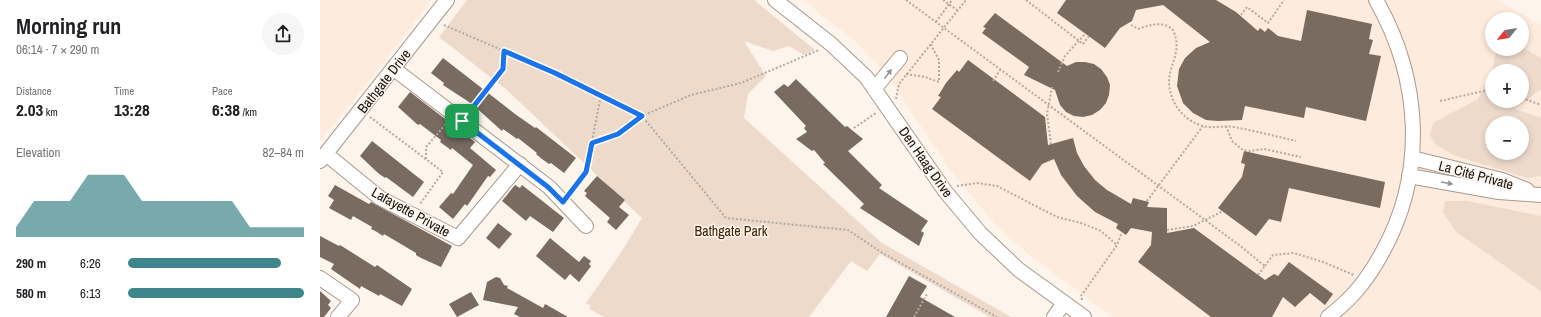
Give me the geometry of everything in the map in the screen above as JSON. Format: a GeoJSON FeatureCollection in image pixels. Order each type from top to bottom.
{"type":"FeatureCollection","features":[{"type":"Feature","properties":{"kind":"street","name":"Bathgate Drive"},"geometry":{"type":"LineString","coordinates":[[323,158],[447,0]]}},
{"type":"Feature","properties":{"kind":"street"},"geometry":{"type":"LineString","coordinates":[[1328,317],[1353,297],[1377,262],[1398,221],[1406,194],[1412,158],[1413,123],[1408,83],[1399,48],[1376,0]]}},
{"type":"Feature","properties":{"kind":"street","name":"Den Haag Drive"},"geometry":{"type":"LineString","coordinates":[[780,2],[857,66],[875,88],[945,191],[962,213],[998,251],[1019,270],[1064,303],[1083,311]]}},
{"type":"Feature","properties":{"kind":"street"},"geometry":{"type":"LineString","coordinates":[[875,88],[900,58]]}},
{"type":"Feature","properties":{"kind":"street"},"geometry":{"type":"LineString","coordinates":[[394,69],[520,164],[548,187],[586,226]]}},
{"type":"Feature","properties":{"kind":"street","name":"Lafayette Private"},"geometry":{"type":"LineString","coordinates":[[323,158],[380,198],[458,238],[520,164]]}},
{"type":"Feature","properties":{"kind":"street","name":"La Cité Private"},"geometry":{"type":"LineString","coordinates":[[1412,158],[1502,180],[1540,195]]}},
{"type":"Feature","properties":{"kind":"street","name":"La Cité Private"},"geometry":{"type":"LineString","coordinates":[[1409,176],[1499,192],[1540,195]]}},
{"type":"Feature","properties":{"kind":"street"},"geometry":{"type":"LineString","coordinates":[[320,278],[352,300],[338,317]]}},
{"type":"Feature","properties":{"kind":"street"},"geometry":{"type":"LineString","coordinates":[[1054,317],[1064,303]]}},
{"type":"Feature","properties":{"kind":"path"},"geometry":{"type":"LineString","coordinates":[[906,0],[942,28],[1043,100],[1265,266]]}},
{"type":"Feature","properties":{"kind":"path"},"geometry":{"type":"LineString","coordinates":[[943,0],[957,10]]}},
{"type":"Feature","properties":{"kind":"path"},"geometry":{"type":"LineString","coordinates":[[936,22],[952,0]]}},
{"type":"Feature","properties":{"kind":"path"},"geometry":{"type":"LineString","coordinates":[[896,103],[899,84],[930,43],[966,0]]}},
{"type":"Feature","properties":{"kind":"path"},"geometry":{"type":"LineString","coordinates":[[1027,0],[1083,44],[1089,36]]}},
{"type":"Feature","properties":{"kind":"path"},"geometry":{"type":"LineString","coordinates":[[1241,15],[1247,6],[1268,23],[1284,0]]}},
{"type":"Feature","properties":{"kind":"path"},"geometry":{"type":"LineString","coordinates":[[1131,25],[1138,29],[1151,25],[1164,24],[1173,30],[1177,49],[1170,74],[1169,84],[1171,96],[1182,114],[1203,126],[1226,126],[1296,141]]}},
{"type":"Feature","properties":{"kind":"path"},"geometry":{"type":"LineString","coordinates":[[444,25],[601,95],[642,116],[726,218],[848,230],[882,252],[997,317]]}},
{"type":"Feature","properties":{"kind":"path"},"geometry":{"type":"LineString","coordinates":[[1058,72],[1065,56],[1085,34]]}},
{"type":"Feature","properties":{"kind":"path"},"geometry":{"type":"LineString","coordinates":[[906,74],[925,77],[939,82],[939,60],[930,43]]}},
{"type":"Feature","properties":{"kind":"path"},"geometry":{"type":"LineString","coordinates":[[592,143],[618,134],[642,116],[691,95],[741,83],[831,44]]}},
{"type":"Feature","properties":{"kind":"path"},"geometry":{"type":"LineString","coordinates":[[462,121],[503,69],[504,51]]}},
{"type":"Feature","properties":{"kind":"path"},"geometry":{"type":"LineString","coordinates":[[993,81],[1000,70]]}},
{"type":"Feature","properties":{"kind":"path"},"geometry":{"type":"LineString","coordinates":[[1051,144],[1048,114],[1052,87]]}},
{"type":"Feature","properties":{"kind":"path"},"geometry":{"type":"LineString","coordinates":[[1440,101],[1485,91]]}},
{"type":"Feature","properties":{"kind":"path"},"geometry":{"type":"LineString","coordinates":[[563,202],[586,172],[601,95]]}},
{"type":"Feature","properties":{"kind":"path"},"geometry":{"type":"LineString","coordinates":[[1529,101],[1541,105]]}},
{"type":"Feature","properties":{"kind":"path"},"geometry":{"type":"LineString","coordinates":[[854,128],[876,112],[881,115]]}},
{"type":"Feature","properties":{"kind":"path"},"geometry":{"type":"LineString","coordinates":[[370,117],[443,172],[420,203]]}},
{"type":"Feature","properties":{"kind":"path"},"geometry":{"type":"LineString","coordinates":[[1147,201],[1203,126]]}},
{"type":"Feature","properties":{"kind":"path"},"geometry":{"type":"LineString","coordinates":[[1226,126],[1232,140],[1243,150],[1250,151],[1264,149],[1301,157]]}},
{"type":"Feature","properties":{"kind":"path"},"geometry":{"type":"LineString","coordinates":[[426,159],[426,147],[442,129]]}},
{"type":"Feature","properties":{"kind":"path"},"geometry":{"type":"LineString","coordinates":[[945,191],[958,186],[977,183],[997,186],[1057,217],[1101,231],[1116,245]]}},
{"type":"Feature","properties":{"kind":"path"},"geometry":{"type":"LineString","coordinates":[[1167,230],[1193,226],[1222,211]]}},
{"type":"Feature","properties":{"kind":"path"},"geometry":{"type":"LineString","coordinates":[[1083,311],[1082,296],[1116,245],[1122,232]]}},
{"type":"Feature","properties":{"kind":"path"},"geometry":{"type":"LineString","coordinates":[[1257,276],[1273,255],[1294,253],[1323,262],[1356,276]]}},
{"type":"Feature","properties":{"kind":"path"},"geometry":{"type":"LineString","coordinates":[[914,317],[927,294]]}},
{"type":"Feature","properties":{"kind":"shaded area"},"geometry":{"type":"Polygon","coordinates":[[[320,0],[431,0],[381,66],[320,141],[320,0]]]}},
{"type":"Feature","properties":{"kind":"shaded area"},"geometry":{"type":"Polygon","coordinates":[[[803,0],[1498,0],[1519,12],[1485,12],[1485,56],[1529,56],[1529,18],[1541,25],[1541,317],[1113,317],[1027,253],[997,226],[954,175],[894,86],[876,63],[856,42],[803,0]]]}},
{"type":"Feature","properties":{"kind":"green space","name":"Bathgate Park"},"geometry":{"type":"Polygon","coordinates":[[[467,0],[754,0],[815,50],[804,55],[789,46],[773,51],[744,41],[766,76],[748,94],[744,118],[882,243],[1011,317],[990,317],[880,254],[867,271],[851,261],[809,317],[604,317],[589,309],[591,306],[586,303],[622,251],[642,218],[507,90],[439,37],[467,0]]]}},
{"type":"Feature","properties":{"kind":"green space"},"geometry":{"type":"Polygon","coordinates":[[[1529,51],[1541,58],[1541,89],[1529,98],[1529,64],[1494,64],[1495,56],[1529,56],[1529,51]]]}},
{"type":"Feature","properties":{"kind":"green space"},"geometry":{"type":"Polygon","coordinates":[[[1485,86],[1485,108],[1516,108],[1515,109],[1541,118],[1541,177],[1538,176],[1527,178],[1456,156],[1436,145],[1430,135],[1433,123],[1478,99],[1485,86]]]}},
{"type":"Feature","properties":{"kind":"green space"},"geometry":{"type":"Polygon","coordinates":[[[1445,201],[1467,201],[1541,216],[1541,291],[1456,232],[1443,212],[1445,201]]]}},
{"type":"Feature","properties":{"kind":"building"},"geometry":{"type":"Polygon","coordinates":[[[1066,0],[1216,0],[1236,12],[1258,31],[1260,28],[1265,32],[1268,28],[1278,36],[1301,41],[1307,10],[1372,24],[1369,39],[1373,40],[1369,54],[1381,56],[1366,121],[1306,107],[1304,118],[1245,106],[1242,120],[1206,120],[1193,113],[1183,103],[1177,86],[1179,69],[1185,58],[1196,48],[1210,42],[1163,5],[1136,10],[1132,21],[1120,28],[1105,48],[1057,13],[1066,0]]]}},
{"type":"Feature","properties":{"kind":"building"},"geometry":{"type":"Polygon","coordinates":[[[995,13],[1067,66],[1076,62],[1085,62],[1094,64],[1101,69],[1107,77],[1110,85],[1106,103],[1100,110],[1092,115],[1083,117],[1074,116],[1066,112],[1060,105],[1055,90],[1024,75],[1029,67],[982,33],[986,28],[983,27],[995,13]]]}},
{"type":"Feature","properties":{"kind":"building"},"geometry":{"type":"Polygon","coordinates":[[[443,58],[515,114],[535,128],[536,127],[576,158],[564,173],[551,163],[549,164],[542,159],[536,154],[537,153],[518,138],[517,139],[503,129],[502,131],[472,104],[443,85],[444,83],[431,73],[443,58]]]}},
{"type":"Feature","properties":{"kind":"building"},"geometry":{"type":"Polygon","coordinates":[[[968,60],[1045,117],[1048,145],[1073,138],[1077,153],[1084,166],[1095,180],[1107,190],[1131,204],[1133,198],[1149,202],[1147,207],[1167,208],[1167,233],[1194,228],[1265,280],[1274,274],[1278,276],[1289,262],[1333,294],[1325,305],[1310,293],[1295,307],[1283,297],[1272,317],[1211,317],[1138,262],[1151,245],[1152,232],[1131,228],[1126,235],[1116,228],[1118,224],[1095,212],[1077,196],[1061,175],[1054,159],[1042,164],[1030,181],[932,109],[941,97],[938,96],[946,83],[957,70],[959,72],[968,60]]]}},
{"type":"Feature","properties":{"kind":"building"},"geometry":{"type":"Polygon","coordinates":[[[796,79],[845,127],[847,126],[863,139],[848,151],[882,185],[879,188],[928,221],[921,231],[924,233],[919,246],[860,208],[864,204],[823,164],[825,163],[814,150],[812,151],[796,139],[807,132],[804,128],[806,126],[774,92],[784,84],[788,87],[796,79]]]}},
{"type":"Feature","properties":{"kind":"building"},"geometry":{"type":"Polygon","coordinates":[[[410,92],[475,142],[470,148],[496,170],[490,177],[488,176],[467,206],[465,204],[453,219],[439,207],[451,193],[453,194],[473,165],[452,148],[451,150],[440,142],[441,140],[420,124],[418,125],[398,107],[410,92]]]}},
{"type":"Feature","properties":{"kind":"building"},"geometry":{"type":"Polygon","coordinates":[[[372,141],[424,182],[413,197],[386,177],[385,178],[378,173],[360,156],[372,141]]]}},
{"type":"Feature","properties":{"kind":"building"},"geometry":{"type":"Polygon","coordinates":[[[1244,151],[1385,182],[1380,208],[1289,188],[1281,222],[1269,219],[1256,236],[1218,208],[1242,177],[1245,164],[1241,163],[1244,151]]]}},
{"type":"Feature","properties":{"kind":"building"},"geometry":{"type":"Polygon","coordinates":[[[597,176],[625,200],[619,207],[629,215],[616,230],[607,222],[610,218],[585,196],[587,193],[584,191],[597,176]]]}},
{"type":"Feature","properties":{"kind":"building"},"geometry":{"type":"Polygon","coordinates":[[[335,185],[369,204],[371,202],[452,246],[441,267],[421,258],[416,255],[416,253],[384,234],[383,236],[371,229],[372,227],[353,216],[351,220],[329,208],[334,200],[328,196],[335,185]]]}},
{"type":"Feature","properties":{"kind":"building"},"geometry":{"type":"Polygon","coordinates":[[[515,185],[520,188],[522,185],[564,218],[553,232],[530,216],[526,221],[502,201],[515,185]]]}},
{"type":"Feature","properties":{"kind":"building"},"geometry":{"type":"Polygon","coordinates":[[[498,223],[512,234],[499,249],[486,238],[498,223]]]}},
{"type":"Feature","properties":{"kind":"building"},"geometry":{"type":"Polygon","coordinates":[[[320,236],[339,246],[340,245],[375,267],[377,265],[412,289],[402,306],[361,286],[360,289],[331,269],[334,264],[320,257],[320,236]]]}},
{"type":"Feature","properties":{"kind":"building"},"geometry":{"type":"Polygon","coordinates":[[[550,238],[579,262],[584,256],[591,261],[589,264],[591,266],[579,282],[570,274],[565,280],[536,256],[550,238]]]}},
{"type":"Feature","properties":{"kind":"building"},"geometry":{"type":"Polygon","coordinates":[[[909,276],[927,286],[920,297],[955,317],[886,317],[909,276]]]}},
{"type":"Feature","properties":{"kind":"building"},"geometry":{"type":"Polygon","coordinates":[[[496,277],[500,278],[504,285],[508,286],[507,288],[543,308],[545,304],[568,317],[520,317],[514,314],[518,307],[483,300],[487,282],[496,277]]]}},
{"type":"Feature","properties":{"kind":"building"},"geometry":{"type":"Polygon","coordinates":[[[320,291],[331,301],[328,305],[331,308],[324,317],[320,317],[320,291]]]}},
{"type":"Feature","properties":{"kind":"building"},"geometry":{"type":"Polygon","coordinates":[[[471,292],[479,305],[457,317],[449,304],[471,292]]]}},
{"type":"Feature","properties":{"kind":"route"},"geometry":{"type":"LineString","coordinates":[[504,51],[555,73],[642,116],[618,134],[592,143],[586,172],[563,202],[548,187],[520,164],[462,121],[503,69],[504,51]]}}]}
